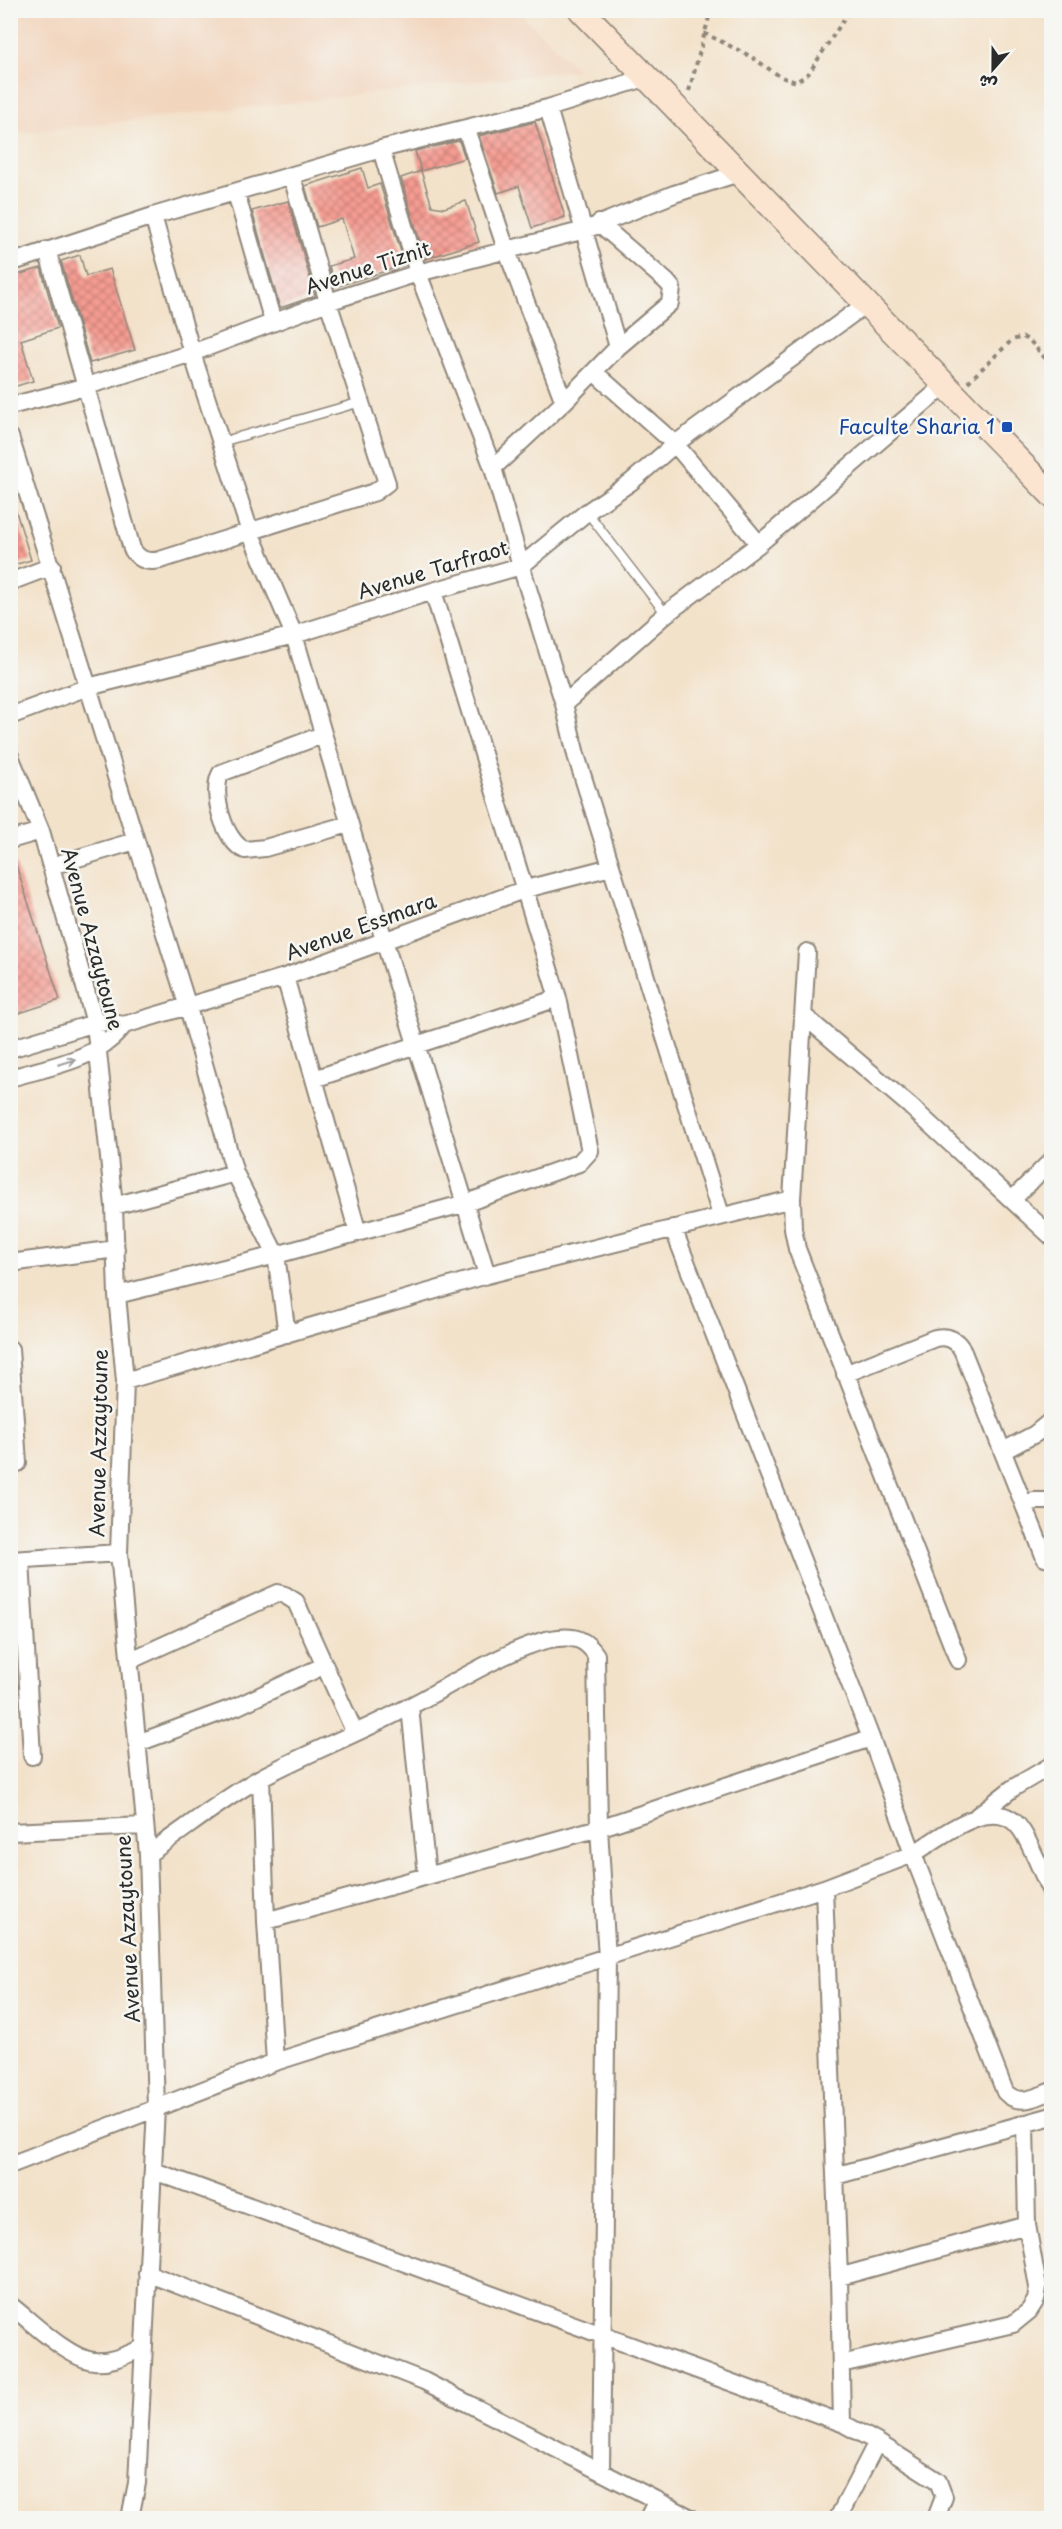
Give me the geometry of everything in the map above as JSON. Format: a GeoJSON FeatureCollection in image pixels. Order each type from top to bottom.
{"type":"FeatureCollection","features":[{"type":"Feature","properties":{"kind":"street"},"geometry":{"type":"LineString","coordinates":[[580,10],[1052,495]]}},
{"type":"Feature","properties":{"kind":"street"},"geometry":{"type":"LineString","coordinates":[[10,263],[153,216],[381,149],[548,108],[645,78]]}},
{"type":"Feature","properties":{"kind":"street"},"geometry":{"type":"LineString","coordinates":[[548,108],[592,227],[618,347]]}},
{"type":"Feature","properties":{"kind":"street"},"geometry":{"type":"LineString","coordinates":[[466,129],[506,249],[564,402]]}},
{"type":"Feature","properties":{"kind":"street"},"geometry":{"type":"LineString","coordinates":[[381,149],[418,273],[494,468],[521,566],[564,704],[576,755],[721,1215]]}},
{"type":"Feature","properties":{"kind":"street","name":"Avenue Tiznit"},"geometry":{"type":"LineString","coordinates":[[10,406],[87,386],[192,353],[328,302],[418,273],[592,227],[674,194],[739,173]]}},
{"type":"Feature","properties":{"kind":"street"},"geometry":{"type":"LineString","coordinates":[[47,250],[132,549],[136,556],[152,562],[375,492],[386,486],[386,476],[328,302],[292,177]]}},
{"type":"Feature","properties":{"kind":"street"},"geometry":{"type":"LineString","coordinates":[[236,193],[273,322]]}},
{"type":"Feature","properties":{"kind":"street"},"geometry":{"type":"LineString","coordinates":[[153,216],[192,353],[250,532],[294,636],[322,735],[487,1275]]}},
{"type":"Feature","properties":{"kind":"street"},"geometry":{"type":"LineString","coordinates":[[494,468],[618,347],[670,303],[672,288],[658,273],[592,227]]}},
{"type":"Feature","properties":{"kind":"street","name":"Avenue Tarfraot"},"geometry":{"type":"LineString","coordinates":[[10,716],[88,687],[294,636],[521,566],[587,512],[631,482],[675,444],[866,304]]}},
{"type":"Feature","properties":{"kind":"street"},"geometry":{"type":"LineString","coordinates":[[594,372],[675,444],[759,544]]}},
{"type":"Feature","properties":{"kind":"street"},"geometry":{"type":"LineString","coordinates":[[564,704],[666,614],[759,544],[950,390]]}},
{"type":"Feature","properties":{"kind":"street"},"geometry":{"type":"LineString","coordinates":[[10,437],[187,1004],[235,1173],[276,1255],[287,1334]]}},
{"type":"Feature","properties":{"kind":"street"},"geometry":{"type":"LineString","coordinates":[[10,582],[52,566]]}},
{"type":"Feature","properties":{"kind":"street"},"geometry":{"type":"LineString","coordinates":[[117,1295],[276,1255],[466,1203],[579,1162],[590,1150],[558,998],[434,591]]}},
{"type":"Feature","properties":{"kind":"street"},"geometry":{"type":"LineString","coordinates":[[322,735],[221,773],[215,789],[222,817],[232,840],[245,850],[265,848],[349,824]]}},
{"type":"Feature","properties":{"kind":"street","name":"Avenue Azzaytoune"},"geometry":{"type":"LineString","coordinates":[[10,756],[41,831],[95,1023],[114,1206],[117,1295],[125,1381],[119,1553],[148,1854],[156,2108],[137,2483],[130,2518]]}},
{"type":"Feature","properties":{"kind":"street"},"geometry":{"type":"LineString","coordinates":[[10,840],[41,831]]}},
{"type":"Feature","properties":{"kind":"street"},"geometry":{"type":"LineString","coordinates":[[51,866],[135,841]]}},
{"type":"Feature","properties":{"kind":"street","name":"Avenue Essmara"},"geometry":{"type":"LineString","coordinates":[[10,1049],[95,1023],[124,1025],[285,976],[526,889],[611,867]]}},
{"type":"Feature","properties":{"kind":"street"},"geometry":{"type":"LineString","coordinates":[[807,952],[792,1199],[793,1228],[800,1257],[958,1659]]}},
{"type":"Feature","properties":{"kind":"street"},"geometry":{"type":"LineString","coordinates":[[285,976],[358,1233]]}},
{"type":"Feature","properties":{"kind":"street"},"geometry":{"type":"LineString","coordinates":[[314,1079],[558,998]]}},
{"type":"Feature","properties":{"kind":"street"},"geometry":{"type":"LineString","coordinates":[[803,1015],[910,1106],[1052,1237]]}},
{"type":"Feature","properties":{"kind":"street","name":"Avenue Essmara"},"geometry":{"type":"LineString","coordinates":[[10,1078],[78,1058],[99,1049],[110,1041],[124,1025]]}},
{"type":"Feature","properties":{"kind":"street"},"geometry":{"type":"LineString","coordinates":[[1012,1200],[1052,1160]]}},
{"type":"Feature","properties":{"kind":"street"},"geometry":{"type":"LineString","coordinates":[[114,1206],[235,1173]]}},
{"type":"Feature","properties":{"kind":"street"},"geometry":{"type":"LineString","coordinates":[[125,1381],[487,1275],[792,1199]]}},
{"type":"Feature","properties":{"kind":"street"},"geometry":{"type":"LineString","coordinates":[[673,1228],[871,1738],[1005,2092],[1011,2098],[1019,2101],[1052,2091]]}},
{"type":"Feature","properties":{"kind":"street"},"geometry":{"type":"LineString","coordinates":[[10,1263],[116,1249]]}},
{"type":"Feature","properties":{"kind":"street"},"geometry":{"type":"LineString","coordinates":[[845,1374],[935,1338],[954,1340],[963,1352],[1046,1558]]}},
{"type":"Feature","properties":{"kind":"street"},"geometry":{"type":"LineString","coordinates":[[10,1349],[18,1463],[10,1464]]}},
{"type":"Feature","properties":{"kind":"street"},"geometry":{"type":"LineString","coordinates":[[1003,1451],[1035,1434],[1052,1420]]}},
{"type":"Feature","properties":{"kind":"street"},"geometry":{"type":"LineString","coordinates":[[1024,1504],[1034,1501],[1052,1501]]}},
{"type":"Feature","properties":{"kind":"street"},"geometry":{"type":"LineString","coordinates":[[33,1756],[16,1560],[119,1553]]}},
{"type":"Feature","properties":{"kind":"street"},"geometry":{"type":"LineString","coordinates":[[131,1660],[278,1593],[285,1595],[296,1602],[355,1733]]}},
{"type":"Feature","properties":{"kind":"street"},"geometry":{"type":"LineString","coordinates":[[148,1854],[261,1778],[410,1707],[531,1645],[556,1638],[575,1637],[588,1642],[596,1655],[599,1828],[607,1958],[601,2470]]}},
{"type":"Feature","properties":{"kind":"street"},"geometry":{"type":"LineString","coordinates":[[138,1743],[238,1706],[324,1666]]}},
{"type":"Feature","properties":{"kind":"street"},"geometry":{"type":"LineString","coordinates":[[410,1707],[427,1876]]}},
{"type":"Feature","properties":{"kind":"street"},"geometry":{"type":"LineString","coordinates":[[266,1921],[599,1828],[871,1738]]}},
{"type":"Feature","properties":{"kind":"street"},"geometry":{"type":"LineString","coordinates":[[10,2165],[275,2062],[824,1888],[913,1854],[977,1816],[1013,1788],[1052,1765]]}},
{"type":"Feature","properties":{"kind":"street"},"geometry":{"type":"LineString","coordinates":[[261,1778],[266,1921],[275,2062]]}},
{"type":"Feature","properties":{"kind":"street"},"geometry":{"type":"LineString","coordinates":[[977,1816],[997,1814],[1006,1817],[1021,1829],[1052,1894]]}},
{"type":"Feature","properties":{"kind":"street"},"geometry":{"type":"LineString","coordinates":[[10,1832],[144,1827]]}},
{"type":"Feature","properties":{"kind":"street"},"geometry":{"type":"LineString","coordinates":[[824,1888],[839,2277],[842,2423]]}},
{"type":"Feature","properties":{"kind":"street"},"geometry":{"type":"LineString","coordinates":[[835,2176],[1052,2116]]}},
{"type":"Feature","properties":{"kind":"street"},"geometry":{"type":"LineString","coordinates":[[841,2364],[1013,2324],[1029,2311],[1036,2300],[1038,2287],[1027,2225],[1025,2124]]}},
{"type":"Feature","properties":{"kind":"street"},"geometry":{"type":"LineString","coordinates":[[154,2171],[842,2423],[877,2442],[938,2481],[944,2497],[936,2518]]}},
{"type":"Feature","properties":{"kind":"street"},"geometry":{"type":"LineString","coordinates":[[839,2277],[1027,2225]]}},
{"type":"Feature","properties":{"kind":"street"},"geometry":{"type":"LineString","coordinates":[[147,2273],[424,2381],[691,2518]]}},
{"type":"Feature","properties":{"kind":"street"},"geometry":{"type":"LineString","coordinates":[[10,2305],[78,2357],[94,2361],[112,2360],[143,2348]]}},
{"type":"Feature","properties":{"kind":"street"},"geometry":{"type":"LineString","coordinates":[[838,2518],[877,2442]]}},
{"type":"Feature","properties":{"kind":"street"},"geometry":{"type":"LineString","coordinates":[[648,2518],[657,2500]]}},
{"type":"Feature","properties":{"kind":"lane"},"geometry":{"type":"LineString","coordinates":[[221,442],[362,402]]}},
{"type":"Feature","properties":{"kind":"lane"},"geometry":{"type":"LineString","coordinates":[[587,512],[666,614]]}},
{"type":"Feature","properties":{"kind":"path"},"geometry":{"type":"LineString","coordinates":[[682,115],[711,10]]}},
{"type":"Feature","properties":{"kind":"path"},"geometry":{"type":"LineString","coordinates":[[704,33],[750,56],[781,77],[796,82],[809,74],[850,10]]}},
{"type":"Feature","properties":{"kind":"path"},"geometry":{"type":"LineString","coordinates":[[950,390],[1012,340],[1023,337],[1030,340],[1052,366]]}},
{"type":"Feature","properties":{"kind":"shaded area"},"geometry":{"type":"Polygon","coordinates":[[[10,11],[518,11],[578,70],[11,134],[10,11]]]}},
{"type":"Feature","properties":{"kind":"building"},"geometry":{"type":"Polygon","coordinates":[[[535,122],[565,217],[532,228],[519,186],[498,193],[479,136],[535,122]]]}},
{"type":"Feature","properties":{"kind":"building"},"geometry":{"type":"Polygon","coordinates":[[[459,141],[465,158],[421,171],[415,151],[459,141]]]}},
{"type":"Feature","properties":{"kind":"building"},"geometry":{"type":"Polygon","coordinates":[[[362,168],[368,188],[380,184],[405,265],[335,287],[329,266],[354,259],[342,219],[317,227],[305,186],[362,168]]]}},
{"type":"Feature","properties":{"kind":"building"},"geometry":{"type":"Polygon","coordinates":[[[421,171],[432,206],[444,208],[466,201],[479,242],[425,259],[401,178],[421,171]]]}},
{"type":"Feature","properties":{"kind":"building"},"geometry":{"type":"Polygon","coordinates":[[[288,201],[315,296],[280,308],[252,211],[288,201]]]}},
{"type":"Feature","properties":{"kind":"building"},"geometry":{"type":"Polygon","coordinates":[[[80,255],[86,276],[110,269],[135,350],[90,363],[61,261],[80,255]]]}},
{"type":"Feature","properties":{"kind":"building"},"geometry":{"type":"Polygon","coordinates":[[[41,268],[58,328],[21,340],[33,381],[10,388],[10,277],[41,268]]]}},
{"type":"Feature","properties":{"kind":"building"},"geometry":{"type":"Polygon","coordinates":[[[10,505],[14,505],[31,560],[10,566],[10,505]]]}},
{"type":"Feature","properties":{"kind":"building"},"geometry":{"type":"Polygon","coordinates":[[[10,859],[14,859],[60,1000],[10,1016],[10,859]]]}},
{"type":"Feature","properties":{"kind":"place","name":"Faculte Sharia 1"},"geometry":{"type":"Point","coordinates":[1007,427]}}]}
